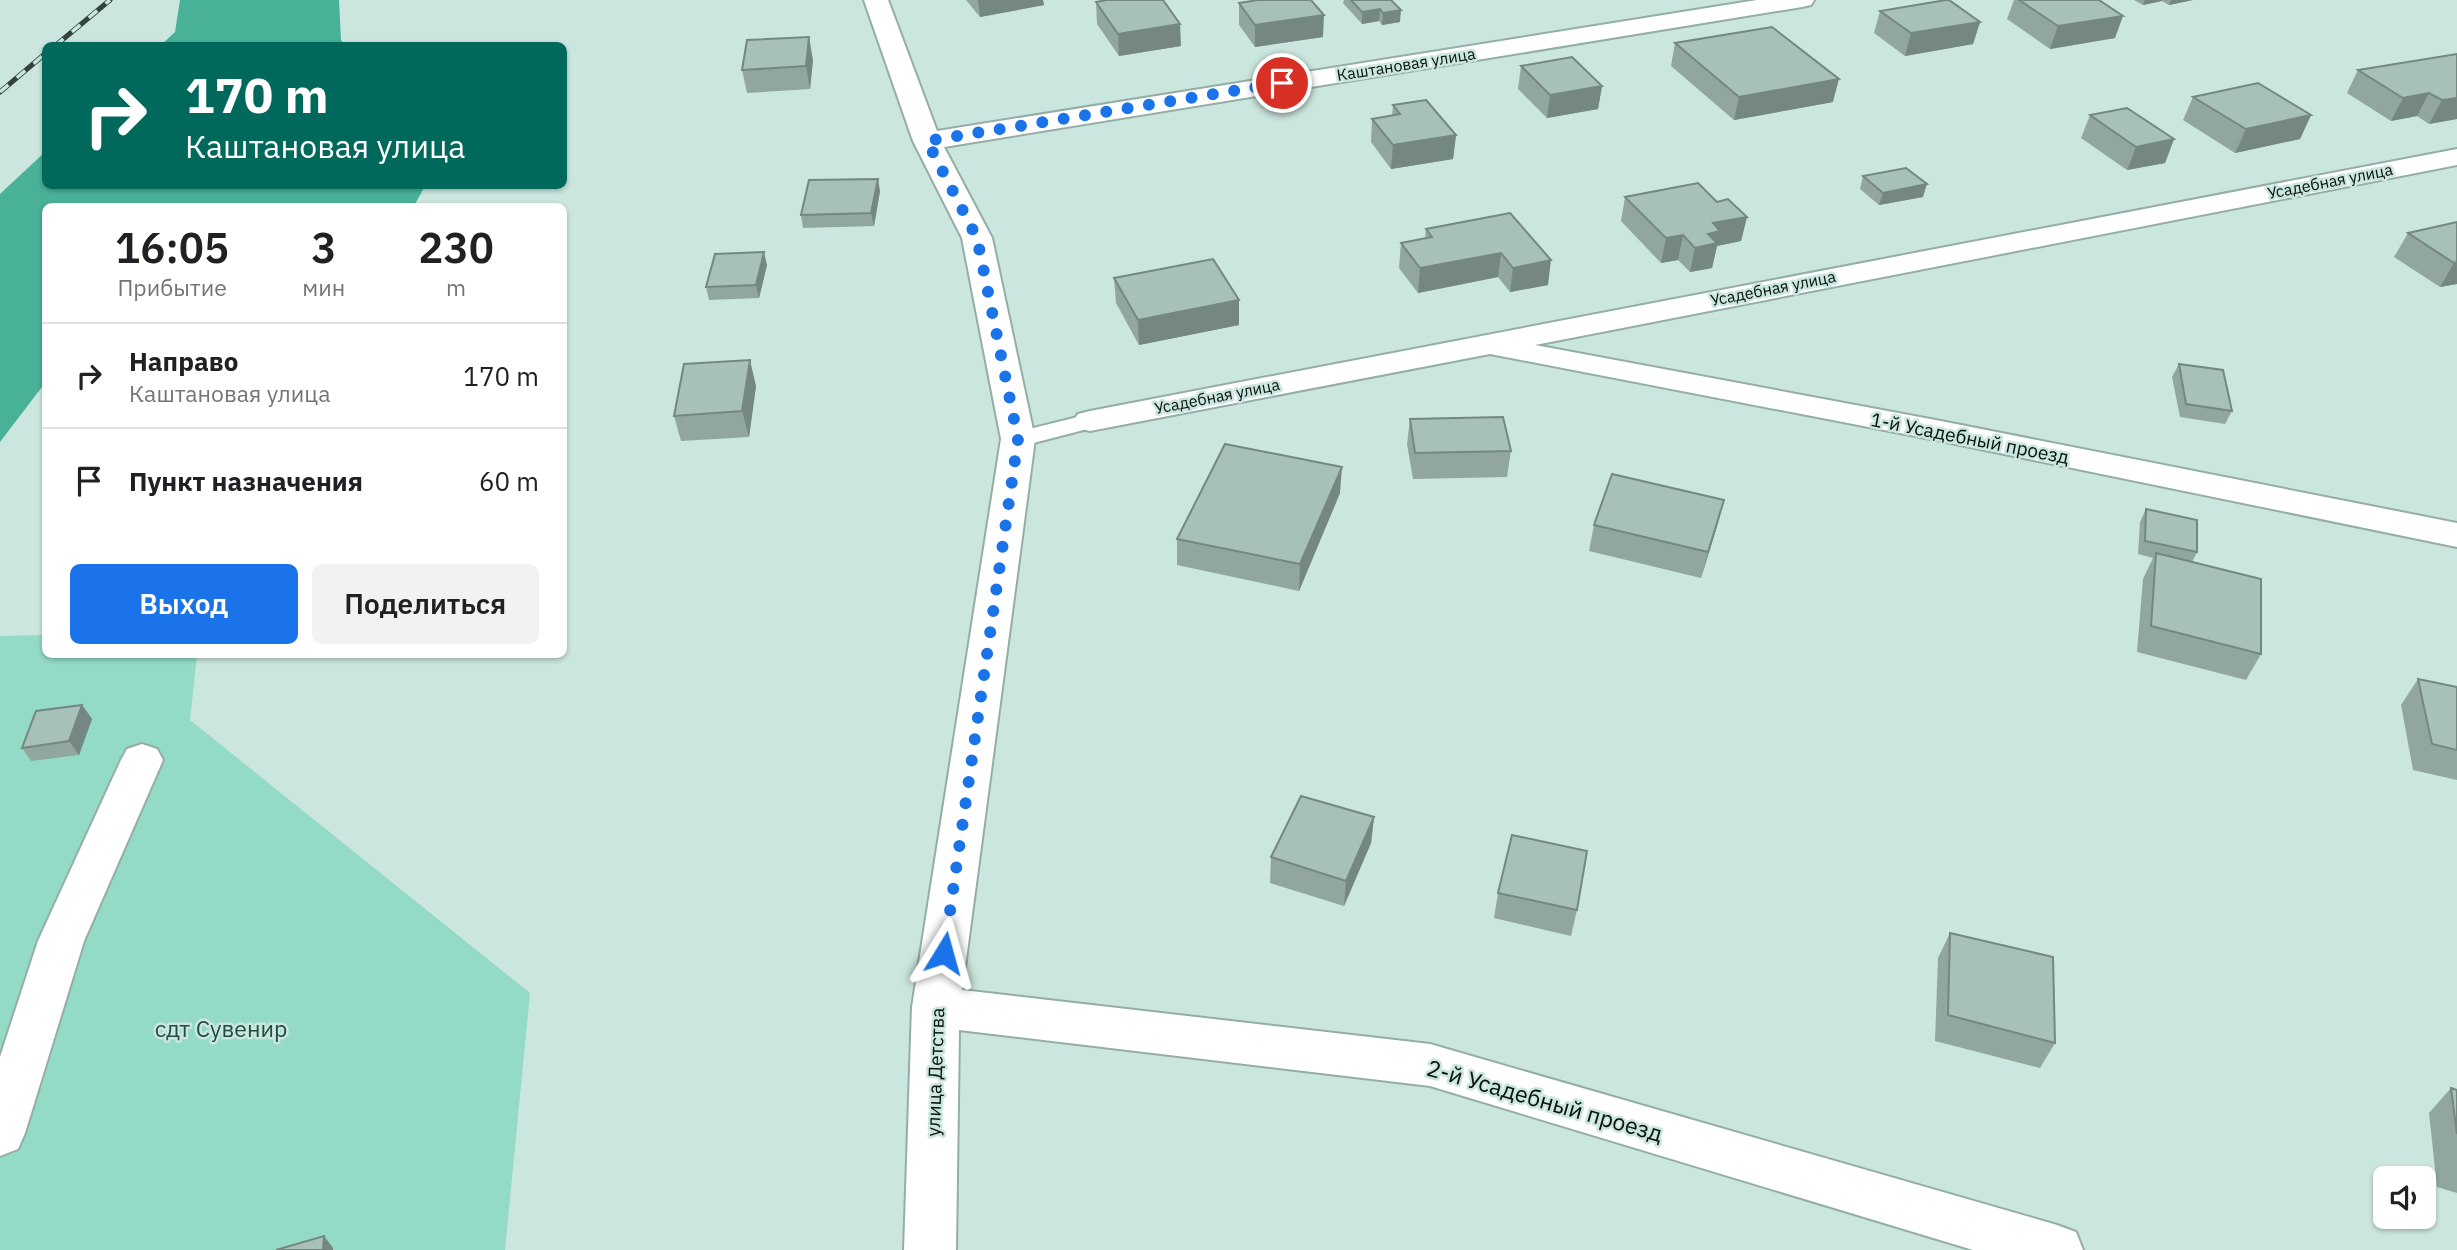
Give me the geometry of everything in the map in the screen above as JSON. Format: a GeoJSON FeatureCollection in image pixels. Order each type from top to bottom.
{"type":"FeatureCollection","features":[{"type":"Feature","properties":{"kind":"street","name":"улица Детства"},"geometry":{"type":"LineString","coordinates":[[876,0],[927,141],[977,238],[1018,439],[936,1007],[930,1250]]}},
{"type":"Feature","properties":{"kind":"street","name":"Каштановая улица"},"geometry":{"type":"LineString","coordinates":[[927,141],[1802,0]]}},
{"type":"Feature","properties":{"kind":"street","name":"Усадебная улица"},"geometry":{"type":"LineString","coordinates":[[1090,421],[2457,157]]}},
{"type":"Feature","properties":{"kind":"street","name":"1-й Усадебный проезд"},"geometry":{"type":"LineString","coordinates":[[1483,345],[1941,431],[2457,535]]}},
{"type":"Feature","properties":{"kind":"street"},"geometry":{"type":"LineString","coordinates":[[0,1133],[61,941],[142,760]]}},
{"type":"Feature","properties":{"kind":"street","name":"2-й Усадебный проезд"},"geometry":{"type":"LineString","coordinates":[[936,1007],[1430,1065],[2057,1250]]}},
{"type":"Feature","properties":{"kind":"lane"},"geometry":{"type":"LineString","coordinates":[[1018,439],[1090,421]]}},
{"type":"Feature","properties":{"kind":"green space"},"geometry":{"type":"Polygon","coordinates":[[[180,0],[339,0],[342,42],[164,42],[175,32],[180,0]]]}},
{"type":"Feature","properties":{"kind":"green space"},"geometry":{"type":"Polygon","coordinates":[[[42,155],[42,189],[423,189],[416,203],[42,203],[42,387],[0,442],[0,194],[42,155]]]}},
{"type":"Feature","properties":{"kind":"green space","name":"сдт Сувенир"},"geometry":{"type":"Polygon","coordinates":[[[42,635],[42,658],[197,658],[190,720],[530,993],[505,1250],[0,1250],[0,636],[42,635]]]}},
{"type":"Feature","properties":{"kind":"building"},"geometry":{"type":"Polygon","coordinates":[[[1163,0],[1180,24],[1118,34],[1096,2],[1163,0]]]}},
{"type":"Feature","properties":{"kind":"building"},"geometry":{"type":"Polygon","coordinates":[[[1258,0],[1311,0],[1324,15],[1255,25],[1239,3],[1258,0]]]}},
{"type":"Feature","properties":{"kind":"building"},"geometry":{"type":"Polygon","coordinates":[[[1351,0],[1391,0],[1401,10],[1362,12],[1351,0]]]}},
{"type":"Feature","properties":{"kind":"building"},"geometry":{"type":"Polygon","coordinates":[[[1949,0],[1980,22],[1911,33],[1880,11],[1949,0]]]}},
{"type":"Feature","properties":{"kind":"building"},"geometry":{"type":"Polygon","coordinates":[[[2019,0],[2099,0],[2123,16],[2058,26],[2019,0]]]}},
{"type":"Feature","properties":{"kind":"building"},"geometry":{"type":"Polygon","coordinates":[[[1772,27],[1839,79],[1739,97],[1675,43],[1772,27]]]}},
{"type":"Feature","properties":{"kind":"building"},"geometry":{"type":"Polygon","coordinates":[[[809,37],[806,66],[742,70],[747,40],[809,37]]]}},
{"type":"Feature","properties":{"kind":"building"},"geometry":{"type":"Polygon","coordinates":[[[2457,54],[2457,98],[2442,100],[2429,93],[2403,98],[2358,70],[2457,54]]]}},
{"type":"Feature","properties":{"kind":"building"},"geometry":{"type":"Polygon","coordinates":[[[1572,57],[1602,86],[1550,95],[1521,66],[1572,57]]]}},
{"type":"Feature","properties":{"kind":"building"},"geometry":{"type":"Polygon","coordinates":[[[2258,83],[2311,115],[2246,129],[2193,97],[2258,83]]]}},
{"type":"Feature","properties":{"kind":"building"},"geometry":{"type":"Polygon","coordinates":[[[1426,100],[1456,135],[1393,145],[1372,119],[1400,114],[1393,105],[1426,100]]]}},
{"type":"Feature","properties":{"kind":"building"},"geometry":{"type":"Polygon","coordinates":[[[2127,108],[2174,139],[2136,147],[2090,115],[2127,108]]]}},
{"type":"Feature","properties":{"kind":"building"},"geometry":{"type":"Polygon","coordinates":[[[1906,168],[1927,184],[1883,193],[1863,176],[1906,168]]]}},
{"type":"Feature","properties":{"kind":"building"},"geometry":{"type":"Polygon","coordinates":[[[878,179],[871,213],[801,215],[809,180],[878,179]]]}},
{"type":"Feature","properties":{"kind":"building"},"geometry":{"type":"Polygon","coordinates":[[[1698,183],[1717,202],[1728,199],[1747,217],[1713,223],[1720,231],[1708,234],[1717,243],[1695,248],[1683,235],[1666,238],[1625,197],[1698,183]]]}},
{"type":"Feature","properties":{"kind":"building"},"geometry":{"type":"Polygon","coordinates":[[[1510,213],[1551,260],[1513,268],[1501,253],[1420,268],[1401,243],[1432,237],[1426,229],[1510,213]]]}},
{"type":"Feature","properties":{"kind":"building"},"geometry":{"type":"Polygon","coordinates":[[[2457,222],[2457,262],[2454,263],[2408,233],[2457,222]]]}},
{"type":"Feature","properties":{"kind":"building"},"geometry":{"type":"Polygon","coordinates":[[[764,252],[756,285],[706,287],[715,254],[764,252]]]}},
{"type":"Feature","properties":{"kind":"building"},"geometry":{"type":"Polygon","coordinates":[[[1213,259],[1239,300],[1138,320],[1114,278],[1213,259]]]}},
{"type":"Feature","properties":{"kind":"building"},"geometry":{"type":"Polygon","coordinates":[[[750,360],[742,411],[674,416],[684,364],[750,360]]]}},
{"type":"Feature","properties":{"kind":"building"},"geometry":{"type":"Polygon","coordinates":[[[2179,364],[2223,370],[2232,411],[2186,404],[2179,364]]]}},
{"type":"Feature","properties":{"kind":"building"},"geometry":{"type":"Polygon","coordinates":[[[1503,417],[1511,451],[1415,453],[1410,419],[1503,417]]]}},
{"type":"Feature","properties":{"kind":"building"},"geometry":{"type":"Polygon","coordinates":[[[1225,444],[1342,467],[1300,564],[1177,539],[1225,444]]]}},
{"type":"Feature","properties":{"kind":"building"},"geometry":{"type":"Polygon","coordinates":[[[1612,474],[1724,500],[1708,552],[1594,525],[1612,474]]]}},
{"type":"Feature","properties":{"kind":"building"},"geometry":{"type":"Polygon","coordinates":[[[2146,509],[2197,520],[2197,552],[2145,541],[2146,509]]]}},
{"type":"Feature","properties":{"kind":"building"},"geometry":{"type":"Polygon","coordinates":[[[2156,553],[2261,579],[2261,654],[2151,626],[2156,553]]]}},
{"type":"Feature","properties":{"kind":"building"},"geometry":{"type":"Polygon","coordinates":[[[2418,679],[2457,687],[2457,750],[2432,744],[2418,679]]]}},
{"type":"Feature","properties":{"kind":"building"},"geometry":{"type":"Polygon","coordinates":[[[82,705],[69,741],[22,748],[36,711],[82,705]]]}},
{"type":"Feature","properties":{"kind":"building"},"geometry":{"type":"Polygon","coordinates":[[[1301,796],[1374,817],[1346,881],[1271,857],[1301,796]]]}},
{"type":"Feature","properties":{"kind":"building"},"geometry":{"type":"Polygon","coordinates":[[[1512,835],[1587,851],[1577,910],[1498,893],[1512,835]]]}},
{"type":"Feature","properties":{"kind":"building"},"geometry":{"type":"Polygon","coordinates":[[[1950,933],[2053,957],[2055,1043],[1948,1015],[1950,933]]]}},
{"type":"Feature","properties":{"kind":"building"},"geometry":{"type":"Polygon","coordinates":[[[2451,1088],[2457,1090],[2457,1134],[2451,1088]]]}},
{"type":"Feature","properties":{"kind":"building"},"geometry":{"type":"Polygon","coordinates":[[[324,1236],[323,1250],[276,1250],[324,1236]]]}},
{"type":"Feature","properties":{"kind":"railway"},"geometry":{"type":"LineString","coordinates":[[60,42],[110,0]]}},
{"type":"Feature","properties":{"kind":"railway"},"geometry":{"type":"LineString","coordinates":[[0,92],[42,56]]}},
{"type":"Feature","properties":{"kind":"route"},"geometry":{"type":"LineString","coordinates":[[944,953],[1018,439],[977,238],[927,141],[1282,83]]}}]}
